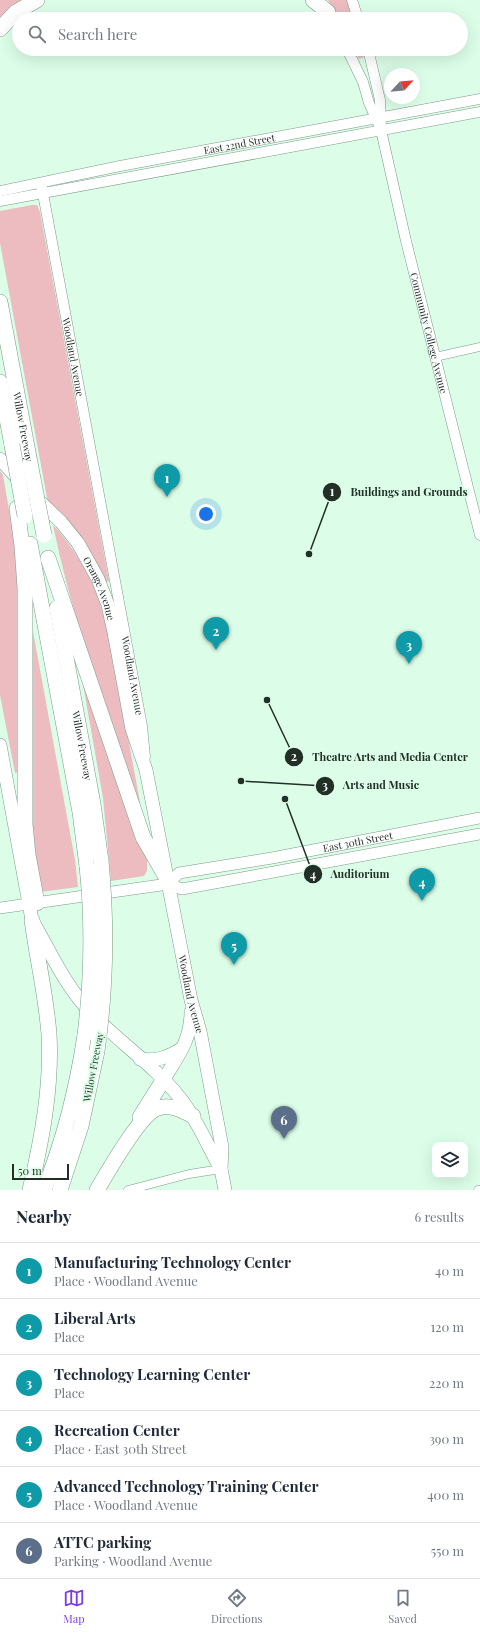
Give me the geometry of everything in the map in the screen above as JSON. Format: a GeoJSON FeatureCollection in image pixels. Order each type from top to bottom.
{"type":"FeatureCollection","features":[{"type":"Feature","properties":{"kind":"highway"},"geometry":{"type":"LineString","coordinates":[[16,12],[37,0]]}},
{"type":"Feature","properties":{"kind":"highway"},"geometry":{"type":"LineString","coordinates":[[313,0],[327,10]]}},
{"type":"Feature","properties":{"kind":"highway"},"geometry":{"type":"LineString","coordinates":[[0,29],[12,16]]}},
{"type":"Feature","properties":{"kind":"highway","name":"Willow Freeway"},"geometry":{"type":"LineString","coordinates":[[0,302],[92,796],[94,863],[91,922],[91,978],[85,1035],[69,1115],[55,1162],[44,1190]]}},
{"type":"Feature","properties":{"kind":"highway","name":"Willow Freeway"},"geometry":{"type":"LineString","coordinates":[[0,382],[8,441]]}},
{"type":"Feature","properties":{"kind":"highway"},"geometry":{"type":"LineString","coordinates":[[0,416],[8,441],[21,512],[25,588],[26,834],[33,903]]}},
{"type":"Feature","properties":{"kind":"highway","name":"Willow Freeway"},"geometry":{"type":"LineString","coordinates":[[21,512],[75,785],[94,863],[106,944],[104,999],[97,1051],[81,1126],[60,1190]]}},
{"type":"Feature","properties":{"kind":"highway"},"geometry":{"type":"LineString","coordinates":[[48,558],[142,837],[167,881]]}},
{"type":"Feature","properties":{"kind":"highway"},"geometry":{"type":"LineString","coordinates":[[30,1190],[44,1117],[49,1054],[46,1008],[32,920]]}},
{"type":"Feature","properties":{"kind":"highway"},"geometry":{"type":"LineString","coordinates":[[124,1148],[138,1121],[164,1079]]}},
{"type":"Feature","properties":{"kind":"highway"},"geometry":{"type":"LineString","coordinates":[[97,1190],[145,1118],[155,1109],[171,1107],[182,1110],[193,1116]]}},
{"type":"Feature","properties":{"kind":"main road","name":"Orange Avenue"},"geometry":{"type":"LineString","coordinates":[[0,459],[78,543],[98,578],[112,619],[132,729],[146,770]]}},
{"type":"Feature","properties":{"kind":"main road"},"geometry":{"type":"LineString","coordinates":[[0,468],[33,495]]}},
{"type":"Feature","properties":{"kind":"main road"},"geometry":{"type":"LineString","coordinates":[[0,745],[33,903],[46,945]]}},
{"type":"Feature","properties":{"kind":"main road","name":"Woodland Avenue"},"geometry":{"type":"LineString","coordinates":[[146,770],[191,1000],[200,1031],[222,1147],[221,1169],[225,1190]]}},
{"type":"Feature","properties":{"kind":"main road","name":"East 30th Street"},"geometry":{"type":"LineString","coordinates":[[0,908],[112,893],[167,881],[179,873],[272,858],[480,818]]}},
{"type":"Feature","properties":{"kind":"main road","name":"East 30th Street"},"geometry":{"type":"LineString","coordinates":[[167,881],[182,889],[480,834]]}},
{"type":"Feature","properties":{"kind":"main road","name":"Woodland Avenue"},"geometry":{"type":"LineString","coordinates":[[33,903],[32,920],[56,967],[80,1001],[104,1026],[164,1079],[181,1099],[193,1116],[221,1169]]}},
{"type":"Feature","properties":{"kind":"main road"},"geometry":{"type":"LineString","coordinates":[[164,1079],[186,1041],[190,1029],[191,1000]]}},
{"type":"Feature","properties":{"kind":"main road"},"geometry":{"type":"LineString","coordinates":[[140,1059],[160,1059],[181,1050]]}},
{"type":"Feature","properties":{"kind":"street"},"geometry":{"type":"LineString","coordinates":[[352,0],[356,12]]}},
{"type":"Feature","properties":{"kind":"street"},"geometry":{"type":"LineString","coordinates":[[350,56],[379,118]]}},
{"type":"Feature","properties":{"kind":"street"},"geometry":{"type":"LineString","coordinates":[[370,56],[380,100],[379,118]]}},
{"type":"Feature","properties":{"kind":"street","name":"East 22nd Street"},"geometry":{"type":"LineString","coordinates":[[0,191],[120,166],[480,99]]}},
{"type":"Feature","properties":{"kind":"street","name":"East 22nd Street"},"geometry":{"type":"LineString","coordinates":[[0,201],[480,112]]}},
{"type":"Feature","properties":{"kind":"street","name":"Community College Avenue"},"geometry":{"type":"LineString","coordinates":[[379,118],[435,357],[480,535]]}},
{"type":"Feature","properties":{"kind":"street","name":"Woodland Avenue"},"geometry":{"type":"LineString","coordinates":[[41,182],[141,718],[146,770]]}},
{"type":"Feature","properties":{"kind":"street"},"geometry":{"type":"LineString","coordinates":[[435,357],[480,347]]}},
{"type":"Feature","properties":{"kind":"street"},"geometry":{"type":"LineString","coordinates":[[128,1190],[189,1174],[221,1169]]}},
{"type":"Feature","properties":{"kind":"shaded area"},"geometry":{"type":"Polygon","coordinates":[[[0,0],[25,0],[0,20],[0,0]]]}},
{"type":"Feature","properties":{"kind":"shaded area"},"geometry":{"type":"Polygon","coordinates":[[[328,0],[347,0],[351,12],[334,12],[328,0]]]}},
{"type":"Feature","properties":{"kind":"shaded area"},"geometry":{"type":"Polygon","coordinates":[[[357,56],[364,56],[364,57],[359,59],[357,56]]]}},
{"type":"Feature","properties":{"kind":"shaded area"},"geometry":{"type":"Polygon","coordinates":[[[37,205],[40,212],[109,581],[106,582],[87,546],[48,503],[0,243],[0,211],[37,205]]]}},
{"type":"Feature","properties":{"kind":"shaded area"},"geometry":{"type":"Polygon","coordinates":[[[0,471],[3,475],[17,567],[19,772],[15,773],[0,695],[0,471]]]}},
{"type":"Feature","properties":{"kind":"shaded area"},"geometry":{"type":"Polygon","coordinates":[[[53,525],[72,548],[92,584],[103,610],[140,802],[137,803],[80,630],[70,596],[53,525]]]}},
{"type":"Feature","properties":{"kind":"shaded area"},"geometry":{"type":"Polygon","coordinates":[[[32,626],[75,860],[78,887],[40,892],[31,861],[32,626]]]}},
{"type":"Feature","properties":{"kind":"shaded area"},"geometry":{"type":"Polygon","coordinates":[[[81,673],[147,860],[147,871],[144,876],[111,881],[103,798],[81,673]]]}},
{"type":"Feature","properties":{"kind":"place","name":"Manufacturing Technology Center"},"geometry":{"type":"Point","coordinates":[167,497]}},
{"type":"Feature","properties":{"kind":"place","name":"Buildings and Grounds"},"geometry":{"type":"Point","coordinates":[309,554]}},
{"type":"Feature","properties":{"kind":"place","name":"Liberal Arts"},"geometry":{"type":"Point","coordinates":[216,650]}},
{"type":"Feature","properties":{"kind":"place","name":"Technology Learning Center"},"geometry":{"type":"Point","coordinates":[409,664]}},
{"type":"Feature","properties":{"kind":"place","name":"Theatre Arts and Media Center"},"geometry":{"type":"Point","coordinates":[267,700]}},
{"type":"Feature","properties":{"kind":"place","name":"Arts and Music"},"geometry":{"type":"Point","coordinates":[241,781]}},
{"type":"Feature","properties":{"kind":"place","name":"Auditorium"},"geometry":{"type":"Point","coordinates":[285,799]}},
{"type":"Feature","properties":{"kind":"place","name":"Recreation Center"},"geometry":{"type":"Point","coordinates":[422,901]}},
{"type":"Feature","properties":{"kind":"place","name":"Advanced Technology Training Center"},"geometry":{"type":"Point","coordinates":[234,965]}},
{"type":"Feature","properties":{"kind":"place","name":"ATTC parking"},"geometry":{"type":"Point","coordinates":[284,1139]}}]}
